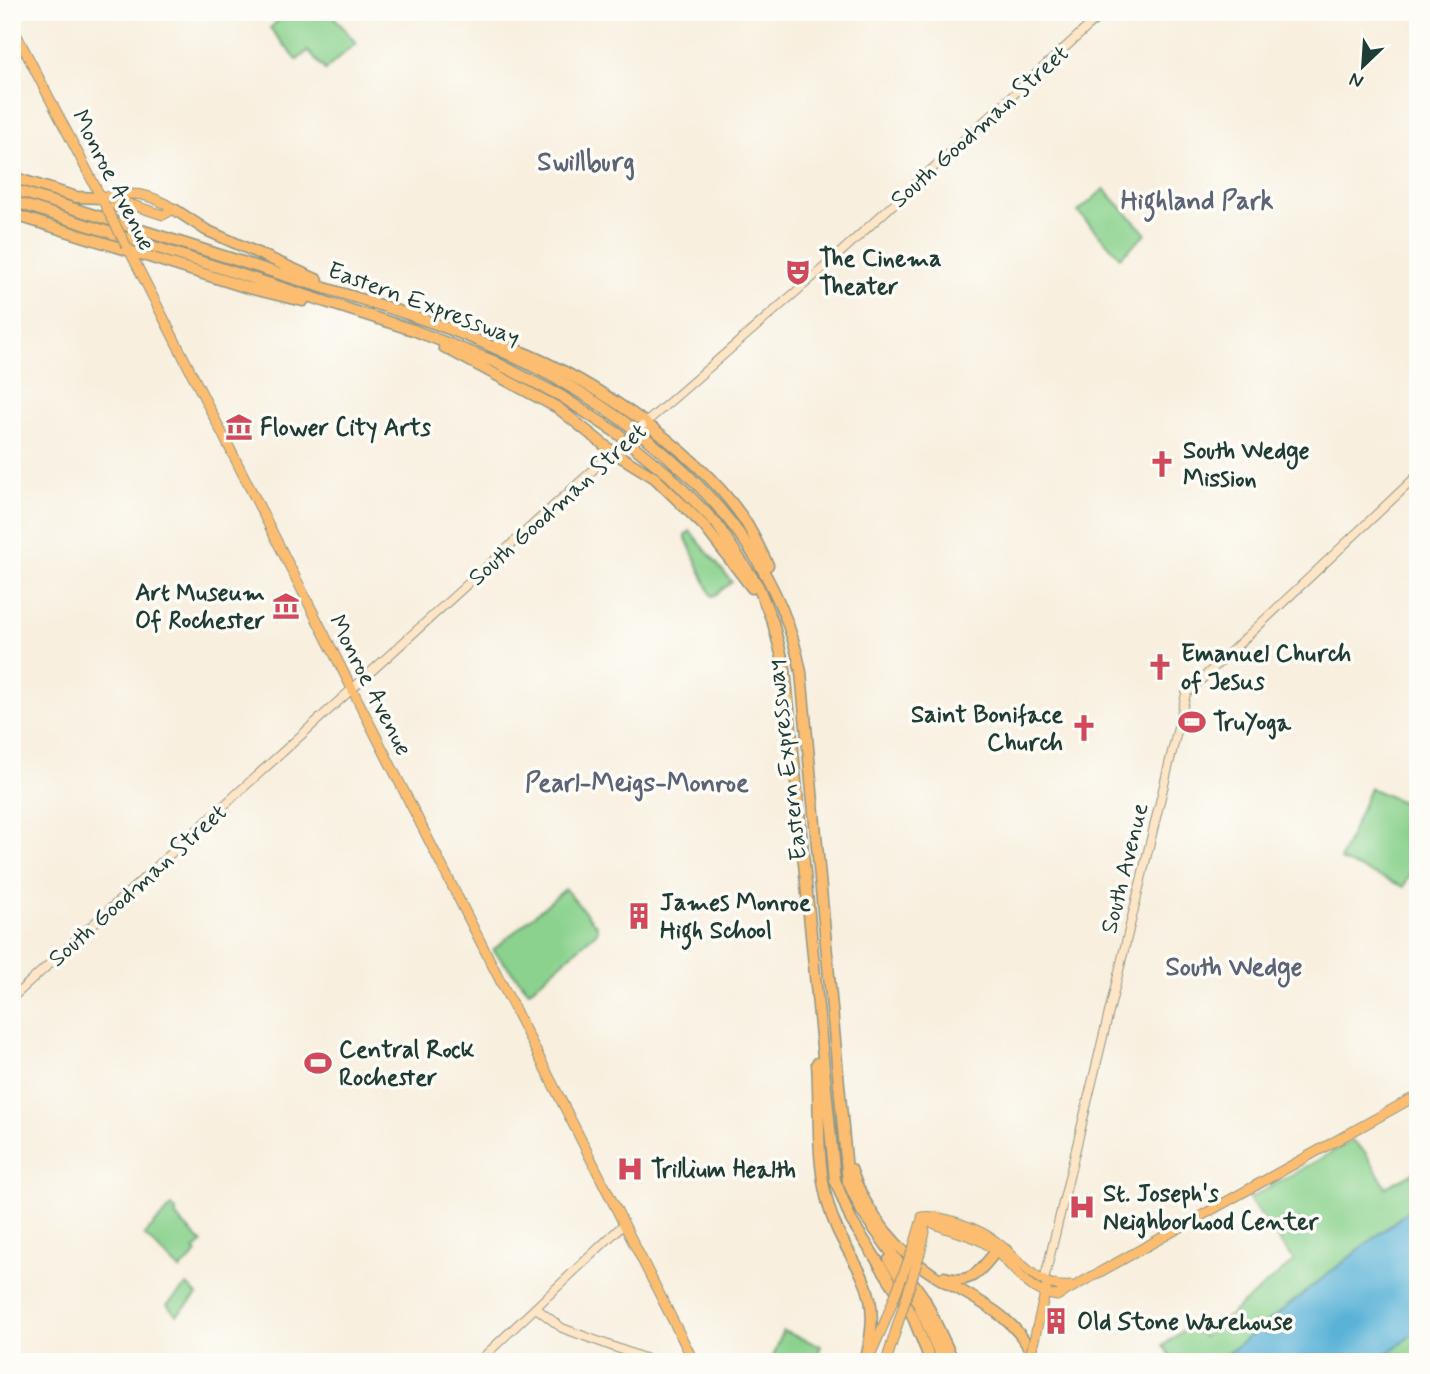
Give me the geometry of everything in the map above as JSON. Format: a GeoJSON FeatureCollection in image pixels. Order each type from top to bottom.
{"type":"FeatureCollection","features":[{"type":"Feature","properties":{"kind":"highway"},"geometry":{"type":"LineString","coordinates":[[12,177],[78,198],[102,198]]}},
{"type":"Feature","properties":{"kind":"highway","name":"Eastern Expressway"},"geometry":{"type":"LineString","coordinates":[[12,189],[433,324],[496,348],[555,379],[620,420],[665,456],[714,502],[744,539],[769,580],[792,634],[807,719],[846,1172],[862,1212],[924,1298],[954,1362]]}},
{"type":"Feature","properties":{"kind":"highway","name":"Eastern Expressway"},"geometry":{"type":"LineString","coordinates":[[12,201],[404,327],[467,349],[528,377],[594,416],[647,457],[690,495],[728,538],[758,586],[776,632],[791,706],[812,952],[837,1189],[851,1220],[912,1315],[931,1362]]}},
{"type":"Feature","properties":{"kind":"highway"},"geometry":{"type":"LineString","coordinates":[[174,209],[206,230],[369,303]]}},
{"type":"Feature","properties":{"kind":"highway"},"geometry":{"type":"LineString","coordinates":[[12,214],[256,290],[367,315]]}},
{"type":"Feature","properties":{"kind":"highway"},"geometry":{"type":"LineString","coordinates":[[433,324],[538,358],[575,377],[644,425],[702,474],[742,516],[774,579],[792,634]]}},
{"type":"Feature","properties":{"kind":"highway"},"geometry":{"type":"LineString","coordinates":[[404,327],[558,408],[655,478],[701,523],[745,578],[776,632]]}},
{"type":"Feature","properties":{"kind":"highway"},"geometry":{"type":"LineString","coordinates":[[812,952],[824,1184],[833,1217],[871,1297],[873,1323],[866,1362]]}},
{"type":"Feature","properties":{"kind":"highway"},"geometry":{"type":"LineString","coordinates":[[841,1122],[851,1167],[863,1199],[878,1221],[944,1277],[964,1280],[979,1274],[1001,1251]]}},
{"type":"Feature","properties":{"kind":"highway"},"geometry":{"type":"LineString","coordinates":[[846,1172],[858,1214],[915,1297],[943,1362]]}},
{"type":"Feature","properties":{"kind":"highway"},"geometry":{"type":"LineString","coordinates":[[916,1252],[934,1275],[1007,1318],[1023,1337],[1036,1362]]}},
{"type":"Feature","properties":{"kind":"main road","name":"South Goodman Street"},"geometry":{"type":"LineString","coordinates":[[12,998],[353,691],[616,449],[829,263],[1104,12]]}},
{"type":"Feature","properties":{"kind":"main road","name":"Monroe Avenue"},"geometry":{"type":"LineString","coordinates":[[12,26],[694,1362]]}},
{"type":"Feature","properties":{"kind":"main road"},"geometry":{"type":"LineString","coordinates":[[102,198],[141,193],[174,209]]}},
{"type":"Feature","properties":{"kind":"main road"},"geometry":{"type":"LineString","coordinates":[[108,211],[123,202],[163,215],[174,209]]}},
{"type":"Feature","properties":{"kind":"main road","name":"South Avenue"},"geometry":{"type":"LineString","coordinates":[[1029,1361],[1045,1292],[1044,1281],[1186,694],[1418,475]]}},
{"type":"Feature","properties":{"kind":"main road"},"geometry":{"type":"LineString","coordinates":[[1001,1251],[1020,1277],[1045,1292],[1058,1296],[1418,1095]]}},
{"type":"Feature","properties":{"kind":"main road"},"geometry":{"type":"LineString","coordinates":[[886,1362],[916,1252],[922,1217],[972,1236],[1001,1251],[1044,1281],[1058,1287],[1076,1285]]}},
{"type":"Feature","properties":{"kind":"main road"},"geometry":{"type":"LineString","coordinates":[[478,1362],[624,1224]]}},
{"type":"Feature","properties":{"kind":"main road"},"geometry":{"type":"LineString","coordinates":[[866,1362],[916,1252]]}},
{"type":"Feature","properties":{"kind":"main road"},"geometry":{"type":"LineString","coordinates":[[536,1308],[562,1328],[655,1362]]}},
{"type":"Feature","properties":{"kind":"green space"},"geometry":{"type":"Polygon","coordinates":[[[287,12],[330,12],[356,43],[325,70],[308,51],[297,60],[270,28],[287,12]]]}},
{"type":"Feature","properties":{"kind":"green space"},"geometry":{"type":"Polygon","coordinates":[[[1104,189],[1146,234],[1120,257],[1078,212],[1104,189]]]}},
{"type":"Feature","properties":{"kind":"green space"},"geometry":{"type":"Polygon","coordinates":[[[690,531],[732,582],[712,597],[685,536],[690,531]]]}},
{"type":"Feature","properties":{"kind":"green space"},"geometry":{"type":"Polygon","coordinates":[[[1370,788],[1418,809],[1418,853],[1404,887],[1340,860],[1370,788]]]}},
{"type":"Feature","properties":{"kind":"green space"},"geometry":{"type":"Polygon","coordinates":[[[565,889],[597,926],[597,932],[529,991],[493,950],[565,889]]]}},
{"type":"Feature","properties":{"kind":"green space"},"geometry":{"type":"Polygon","coordinates":[[[1352,1141],[1365,1152],[1386,1187],[1418,1170],[1418,1203],[1217,1362],[1176,1362],[1163,1346],[1191,1324],[1203,1337],[1294,1261],[1249,1199],[1352,1141]]]}},
{"type":"Feature","properties":{"kind":"green space"},"geometry":{"type":"Polygon","coordinates":[[[172,1206],[176,1217],[202,1243],[194,1250],[197,1253],[180,1270],[144,1235],[172,1206]]]}},
{"type":"Feature","properties":{"kind":"green space"},"geometry":{"type":"Polygon","coordinates":[[[187,1285],[197,1295],[177,1315],[167,1305],[187,1285]]]}},
{"type":"Feature","properties":{"kind":"green space"},"geometry":{"type":"Polygon","coordinates":[[[1418,1328],[1418,1357],[1412,1362],[1373,1362],[1418,1328]]]}},
{"type":"Feature","properties":{"kind":"green space"},"geometry":{"type":"Polygon","coordinates":[[[783,1331],[821,1346],[815,1362],[771,1362],[783,1331]]]}},
{"type":"Feature","properties":{"kind":"water"},"geometry":{"type":"Polygon","coordinates":[[[1418,1203],[1418,1330],[1377,1362],[1217,1362],[1418,1203]]]}},
{"type":"Feature","properties":{"kind":"place","name":"The Cinema Theater"},"geometry":{"type":"Point","coordinates":[798,272]}},
{"type":"Feature","properties":{"kind":"place","name":"Flower City Arts"},"geometry":{"type":"Point","coordinates":[239,427]}},
{"type":"Feature","properties":{"kind":"place","name":"South Wedge Mission"},"geometry":{"type":"Point","coordinates":[1162,464]}},
{"type":"Feature","properties":{"kind":"place","name":"Art Museum Of Rochester"},"geometry":{"type":"Point","coordinates":[286,606]}},
{"type":"Feature","properties":{"kind":"place","name":"Emanuel Church of Jesus"},"geometry":{"type":"Point","coordinates":[1160,667]}},
{"type":"Feature","properties":{"kind":"place","name":"TruYoga"},"geometry":{"type":"Point","coordinates":[1192,722]}},
{"type":"Feature","properties":{"kind":"place","name":"Saint Boniface Church"},"geometry":{"type":"Point","coordinates":[1084,728]}},
{"type":"Feature","properties":{"kind":"place","name":"James Monroe High School"},"geometry":{"type":"Point","coordinates":[639,916]}},
{"type":"Feature","properties":{"kind":"place","name":"Central Rock Rochester"},"geometry":{"type":"Point","coordinates":[318,1063]}},
{"type":"Feature","properties":{"kind":"place","name":"Trillium Health"},"geometry":{"type":"Point","coordinates":[630,1169]}},
{"type":"Feature","properties":{"kind":"place","name":"St. Joseph's Neighborhood Center"},"geometry":{"type":"Point","coordinates":[1082,1207]}},
{"type":"Feature","properties":{"kind":"place","name":"Old Stone Warehouse"},"geometry":{"type":"Point","coordinates":[1056,1321]}},
{"type":"Feature","properties":{"kind":"district","name":"Swillburg"},"geometry":{"type":"Point","coordinates":[586,161]}},
{"type":"Feature","properties":{"kind":"district","name":"Highland Park"},"geometry":{"type":"Point","coordinates":[1197,200]}},
{"type":"Feature","properties":{"kind":"district","name":"Pearl-Meigs-Monroe"},"geometry":{"type":"Point","coordinates":[637,782]}},
{"type":"Feature","properties":{"kind":"district","name":"South Wedge"},"geometry":{"type":"Point","coordinates":[1234,966]}}]}
